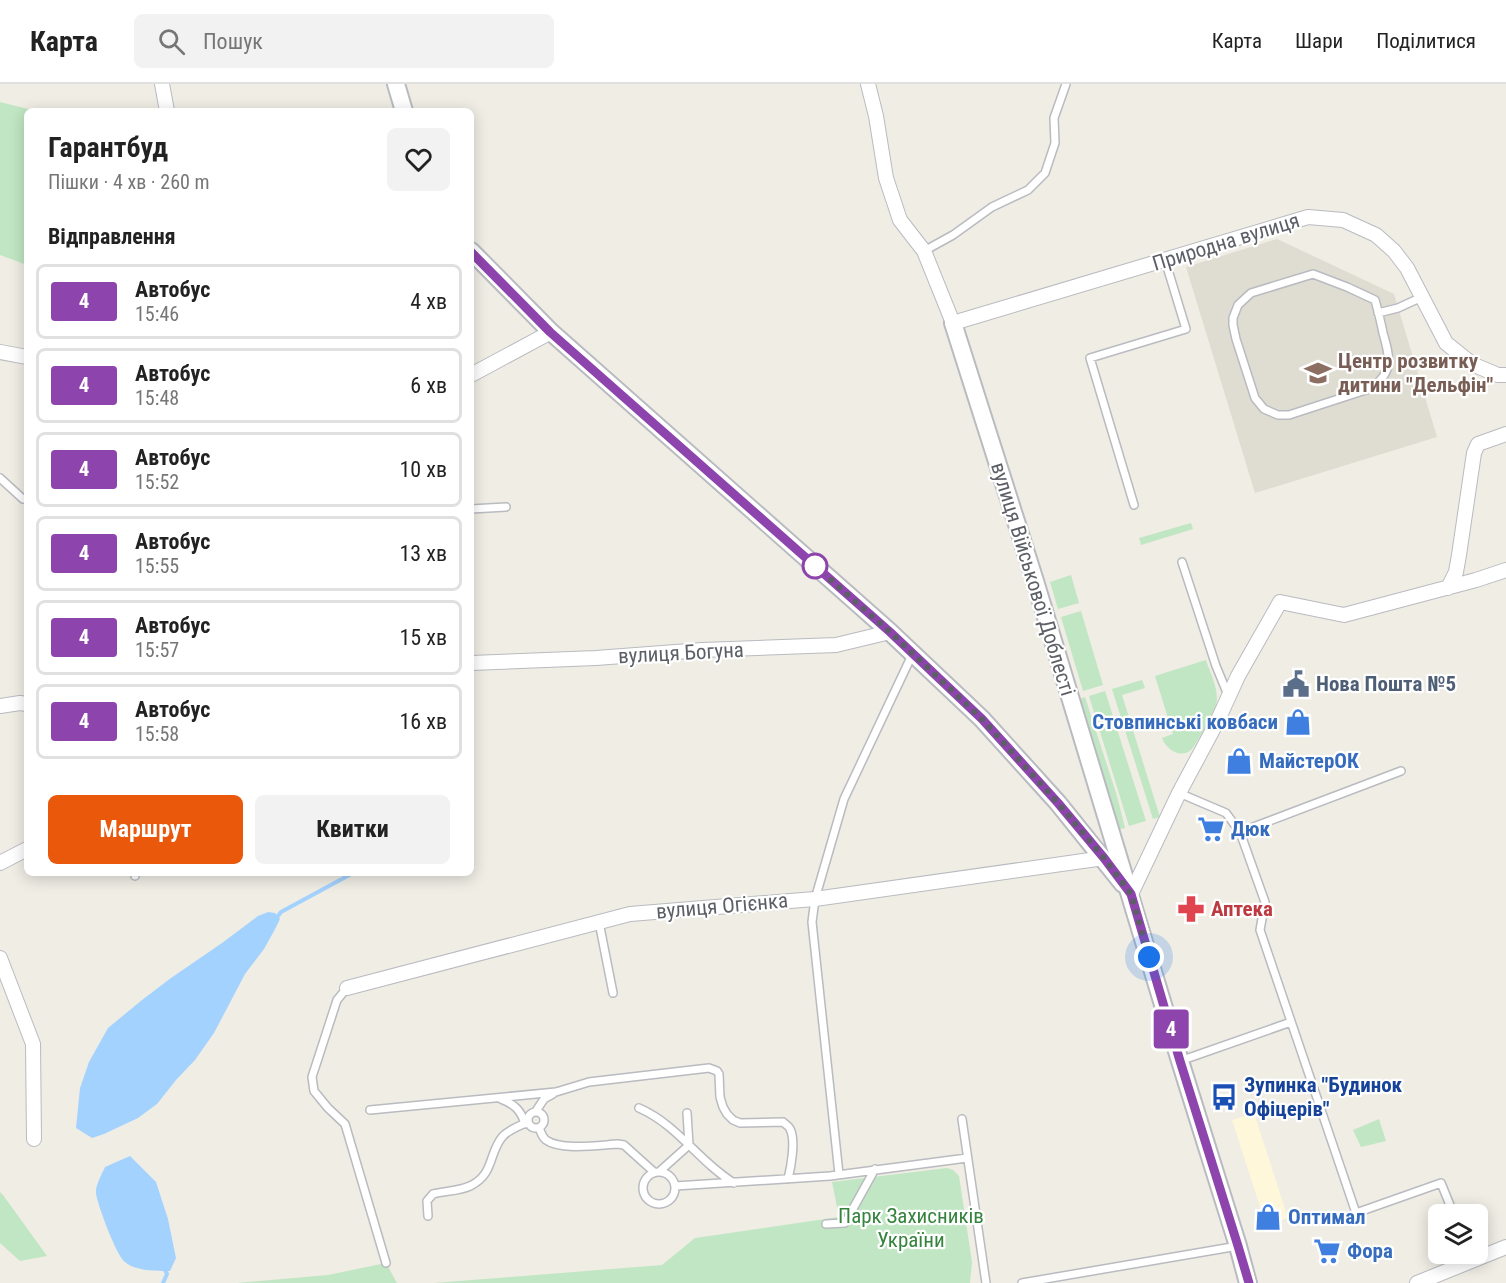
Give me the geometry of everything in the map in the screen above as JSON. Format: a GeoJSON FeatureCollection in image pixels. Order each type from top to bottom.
{"type":"FeatureCollection","features":[{"type":"Feature","properties":{"kind":"street"},"geometry":{"type":"LineString","coordinates":[[162,84],[167,108]]}},
{"type":"Feature","properties":{"kind":"street"},"geometry":{"type":"LineString","coordinates":[[396,84],[403,108]]}},
{"type":"Feature","properties":{"kind":"street"},"geometry":{"type":"LineString","coordinates":[[868,84],[876,116],[886,178],[900,220],[924,251],[953,323]]}},
{"type":"Feature","properties":{"kind":"street","name":"Природна вулиця"},"geometry":{"type":"LineString","coordinates":[[953,323],[1308,217],[1343,220],[1376,235],[1394,251],[1407,268],[1446,343],[1472,364],[1498,375],[1506,375]]}},
{"type":"Feature","properties":{"kind":"street"},"geometry":{"type":"LineString","coordinates":[[474,254],[550,332],[890,632],[982,719],[1058,803],[1131,894],[1238,676],[1280,602],[1344,615],[1448,588],[1506,570]]}},
{"type":"Feature","properties":{"kind":"street","name":"вулиця Військової Доблесті"},"geometry":{"type":"LineString","coordinates":[[953,323],[1035,581],[1248,1283]]}},
{"type":"Feature","properties":{"kind":"street"},"geometry":{"type":"LineString","coordinates":[[474,373],[550,332]]}},
{"type":"Feature","properties":{"kind":"street"},"geometry":{"type":"LineString","coordinates":[[0,352],[24,356]]}},
{"type":"Feature","properties":{"kind":"street"},"geometry":{"type":"LineString","coordinates":[[1448,588],[1456,572],[1460,555],[1473,453],[1478,444],[1506,434]]}},
{"type":"Feature","properties":{"kind":"street","name":"вулиця Богуна"},"geometry":{"type":"LineString","coordinates":[[474,663],[836,645],[890,632]]}},
{"type":"Feature","properties":{"kind":"street"},"geometry":{"type":"LineString","coordinates":[[0,706],[24,704]]}},
{"type":"Feature","properties":{"kind":"street"},"geometry":{"type":"LineString","coordinates":[[0,863],[24,851]]}},
{"type":"Feature","properties":{"kind":"street","name":"вулиця Огієнка"},"geometry":{"type":"LineString","coordinates":[[347,988],[630,914],[815,898],[1104,858]]}},
{"type":"Feature","properties":{"kind":"street"},"geometry":{"type":"LineString","coordinates":[[0,958],[5,988],[33,1044],[34,1139]]}},
{"type":"Feature","properties":{"kind":"street"},"geometry":{"type":"LineString","coordinates":[[1488,1252],[1506,1247]]}},
{"type":"Feature","properties":{"kind":"street"},"geometry":{"type":"LineString","coordinates":[[1417,1283],[1456,1264]]}},
{"type":"Feature","properties":{"kind":"lane"},"geometry":{"type":"LineString","coordinates":[[924,251],[953,235],[992,207],[1028,190],[1045,173],[1055,143],[1054,118],[1066,84]]}},
{"type":"Feature","properties":{"kind":"lane"},"geometry":{"type":"LineString","coordinates":[[1134,505],[1090,358],[1186,329],[1165,260]]}},
{"type":"Feature","properties":{"kind":"lane"},"geometry":{"type":"LineString","coordinates":[[1313,274],[1375,300],[1378,313],[1389,363],[1385,376],[1372,388],[1289,415],[1278,415],[1264,409],[1255,399],[1233,325],[1238,305],[1251,293],[1313,274]]}},
{"type":"Feature","properties":{"kind":"lane"},"geometry":{"type":"LineString","coordinates":[[1378,313],[1398,308],[1422,297]]}},
{"type":"Feature","properties":{"kind":"lane"},"geometry":{"type":"LineString","coordinates":[[0,478],[23,499]]}},
{"type":"Feature","properties":{"kind":"lane"},"geometry":{"type":"LineString","coordinates":[[474,509],[506,507]]}},
{"type":"Feature","properties":{"kind":"lane"},"geometry":{"type":"LineString","coordinates":[[1182,562],[1216,666],[1229,696]]}},
{"type":"Feature","properties":{"kind":"lane"},"geometry":{"type":"LineString","coordinates":[[839,1174],[812,922],[815,898],[844,799],[912,653]]}},
{"type":"Feature","properties":{"kind":"lane"},"geometry":{"type":"LineString","coordinates":[[1240,832],[1401,771]]}},
{"type":"Feature","properties":{"kind":"lane"},"geometry":{"type":"LineString","coordinates":[[1179,793],[1226,813],[1240,832],[1266,902],[1260,930],[1356,1213],[1441,1183],[1450,1204]]}},
{"type":"Feature","properties":{"kind":"lane"},"geometry":{"type":"LineString","coordinates":[[599,922],[613,993]]}},
{"type":"Feature","properties":{"kind":"lane"},"geometry":{"type":"LineString","coordinates":[[347,988],[337,1000],[312,1077],[314,1091],[345,1124],[386,1263]]}},
{"type":"Feature","properties":{"kind":"lane"},"geometry":{"type":"LineString","coordinates":[[1180,1061],[1291,1023]]}},
{"type":"Feature","properties":{"kind":"lane"},"geometry":{"type":"LineString","coordinates":[[370,1110],[556,1092],[589,1082],[709,1068],[719,1074],[723,1107],[734,1120],[740,1123],[783,1122],[790,1127],[792,1154],[788,1179]]}},
{"type":"Feature","properties":{"kind":"lane"},"geometry":{"type":"LineString","coordinates":[[428,1216],[427,1201],[433,1194],[469,1187],[479,1180],[489,1170],[497,1145],[504,1135],[526,1123],[530,1114],[536,1111],[544,1099],[556,1092]]}},
{"type":"Feature","properties":{"kind":"lane"},"geometry":{"type":"LineString","coordinates":[[499,1098],[518,1108],[526,1123],[539,1128]]}},
{"type":"Feature","properties":{"kind":"lane"},"geometry":{"type":"LineString","coordinates":[[639,1108],[654,1114],[680,1135],[722,1176],[734,1183]]}},
{"type":"Feature","properties":{"kind":"lane"},"geometry":{"type":"LineString","coordinates":[[536,1111],[544,1118],[539,1128]]}},
{"type":"Feature","properties":{"kind":"lane"},"geometry":{"type":"LineString","coordinates":[[687,1113],[689,1145]]}},
{"type":"Feature","properties":{"kind":"lane"},"geometry":{"type":"LineString","coordinates":[[962,1119],[986,1283]]}},
{"type":"Feature","properties":{"kind":"lane"},"geometry":{"type":"LineString","coordinates":[[539,1128],[544,1138],[551,1142],[574,1146],[624,1145],[657,1172],[670,1176],[675,1186],[675,1192],[668,1202],[652,1203],[644,1195],[642,1184],[645,1178],[657,1172],[689,1145]]}},
{"type":"Feature","properties":{"kind":"lane"},"geometry":{"type":"LineString","coordinates":[[675,1186],[830,1176],[968,1158]]}},
{"type":"Feature","properties":{"kind":"lane"},"geometry":{"type":"LineString","coordinates":[[826,1224],[845,1223],[875,1170]]}},
{"type":"Feature","properties":{"kind":"lane"},"geometry":{"type":"LineString","coordinates":[[1022,1283],[1238,1246]]}},
{"type":"Feature","properties":{"kind":"shaded area","name":"Центр розвитку дитини \"Дельфін\""},"geometry":{"type":"Polygon","coordinates":[[[1277,239],[1394,294],[1437,437],[1255,493],[1186,267],[1277,239]]]}},
{"type":"Feature","properties":{"kind":"shaded area"},"geometry":{"type":"Polygon","coordinates":[[[1254,1113],[1288,1218],[1266,1225],[1232,1120],[1254,1113]]]}},
{"type":"Feature","properties":{"kind":"green space"},"geometry":{"type":"Polygon","coordinates":[[[0,102],[24,108],[24,264],[0,255],[0,102]]]}},
{"type":"Feature","properties":{"kind":"green space"},"geometry":{"type":"Polygon","coordinates":[[[1191,523],[1193,529],[1141,545],[1139,538],[1191,523]]]}},
{"type":"Feature","properties":{"kind":"green space"},"geometry":{"type":"Polygon","coordinates":[[[1071,575],[1079,603],[1058,609],[1050,582],[1071,575]]]}},
{"type":"Feature","properties":{"kind":"green space"},"geometry":{"type":"Polygon","coordinates":[[[1081,611],[1103,685],[1083,691],[1061,617],[1081,611]]]}},
{"type":"Feature","properties":{"kind":"green space"},"geometry":{"type":"Polygon","coordinates":[[[1206,660],[1216,688],[1216,705],[1191,750],[1187,753],[1174,752],[1162,738],[1173,734],[1155,676],[1206,660]]]}},
{"type":"Feature","properties":{"kind":"green space"},"geometry":{"type":"Polygon","coordinates":[[[1142,680],[1145,688],[1122,695],[1160,817],[1153,819],[1112,689],[1142,680]]]}},
{"type":"Feature","properties":{"kind":"green space"},"geometry":{"type":"Polygon","coordinates":[[[1105,691],[1146,821],[1129,826],[1089,696],[1105,691]]]}},
{"type":"Feature","properties":{"kind":"green space"},"geometry":{"type":"Polygon","coordinates":[[[1085,697],[1125,828],[1120,829],[1080,699],[1085,697]]]}},
{"type":"Feature","properties":{"kind":"green space"},"geometry":{"type":"Polygon","coordinates":[[[1379,1119],[1386,1141],[1361,1147],[1353,1130],[1379,1119]]]}},
{"type":"Feature","properties":{"kind":"green space","name":"Парк Захисників України"},"geometry":{"type":"Polygon","coordinates":[[[947,1168],[959,1176],[972,1262],[970,1283],[434,1283],[662,1265],[695,1238],[839,1217],[832,1182],[947,1168]]]}},
{"type":"Feature","properties":{"kind":"green space"},"geometry":{"type":"Polygon","coordinates":[[[0,1192],[47,1256],[20,1261],[0,1243],[0,1192]]]}},
{"type":"Feature","properties":{"kind":"green space"},"geometry":{"type":"Polygon","coordinates":[[[386,1263],[397,1283],[237,1283],[328,1275],[386,1263]]]}},
{"type":"Feature","properties":{"kind":"water"},"geometry":{"type":"Polygon","coordinates":[[[268,912],[275,913],[280,919],[264,949],[245,974],[214,1033],[195,1060],[157,1104],[138,1118],[92,1138],[76,1128],[80,1088],[89,1062],[108,1028],[171,978],[258,916],[268,912]]]}},
{"type":"Feature","properties":{"kind":"water"},"geometry":{"type":"Polygon","coordinates":[[[130,1156],[156,1182],[168,1219],[176,1258],[170,1271],[140,1269],[125,1262],[117,1251],[97,1199],[97,1187],[105,1167],[130,1156]]]}},
{"type":"Feature","properties":{"kind":"waterway"},"geometry":{"type":"LineString","coordinates":[[275,920],[281,912],[347,876]]}},
{"type":"Feature","properties":{"kind":"waterway"},"geometry":{"type":"LineString","coordinates":[[163,1283],[167,1274],[164,1268]]}},
{"type":"Feature","properties":{"kind":"bus line","name":"4"},"geometry":{"type":"LineString","coordinates":[[474,256],[550,332],[890,632],[982,719],[1104,858],[1131,894],[1249,1283]]}},
{"type":"Feature","properties":{"kind":"place","name":"Центр розвитку дитини \"Дельфін\""},"geometry":{"type":"Point","coordinates":[1318,373]}},
{"type":"Feature","properties":{"kind":"place","name":"Нова Пошта №5"},"geometry":{"type":"Point","coordinates":[1296,684]}},
{"type":"Feature","properties":{"kind":"place","name":"Стовпинські ковбаси"},"geometry":{"type":"Point","coordinates":[1298,722]}},
{"type":"Feature","properties":{"kind":"place","name":"МайстерОК"},"geometry":{"type":"Point","coordinates":[1239,761]}},
{"type":"Feature","properties":{"kind":"place","name":"Дюк"},"geometry":{"type":"Point","coordinates":[1211,829]}},
{"type":"Feature","properties":{"kind":"place","name":"Аптека"},"geometry":{"type":"Point","coordinates":[1191,909]}},
{"type":"Feature","properties":{"kind":"place","name":"Зупинка \"Будинок Офіцерів\""},"geometry":{"type":"Point","coordinates":[1224,1097]}},
{"type":"Feature","properties":{"kind":"place","name":"Оптимал"},"geometry":{"type":"Point","coordinates":[1268,1217]}},
{"type":"Feature","properties":{"kind":"place","name":"Фора"},"geometry":{"type":"Point","coordinates":[1327,1251]}},
{"type":"Feature","properties":{"kind":"route"},"geometry":{"type":"LineString","coordinates":[[815,566],[890,632],[982,719],[1058,803],[1131,894],[1149,957]]}}]}
